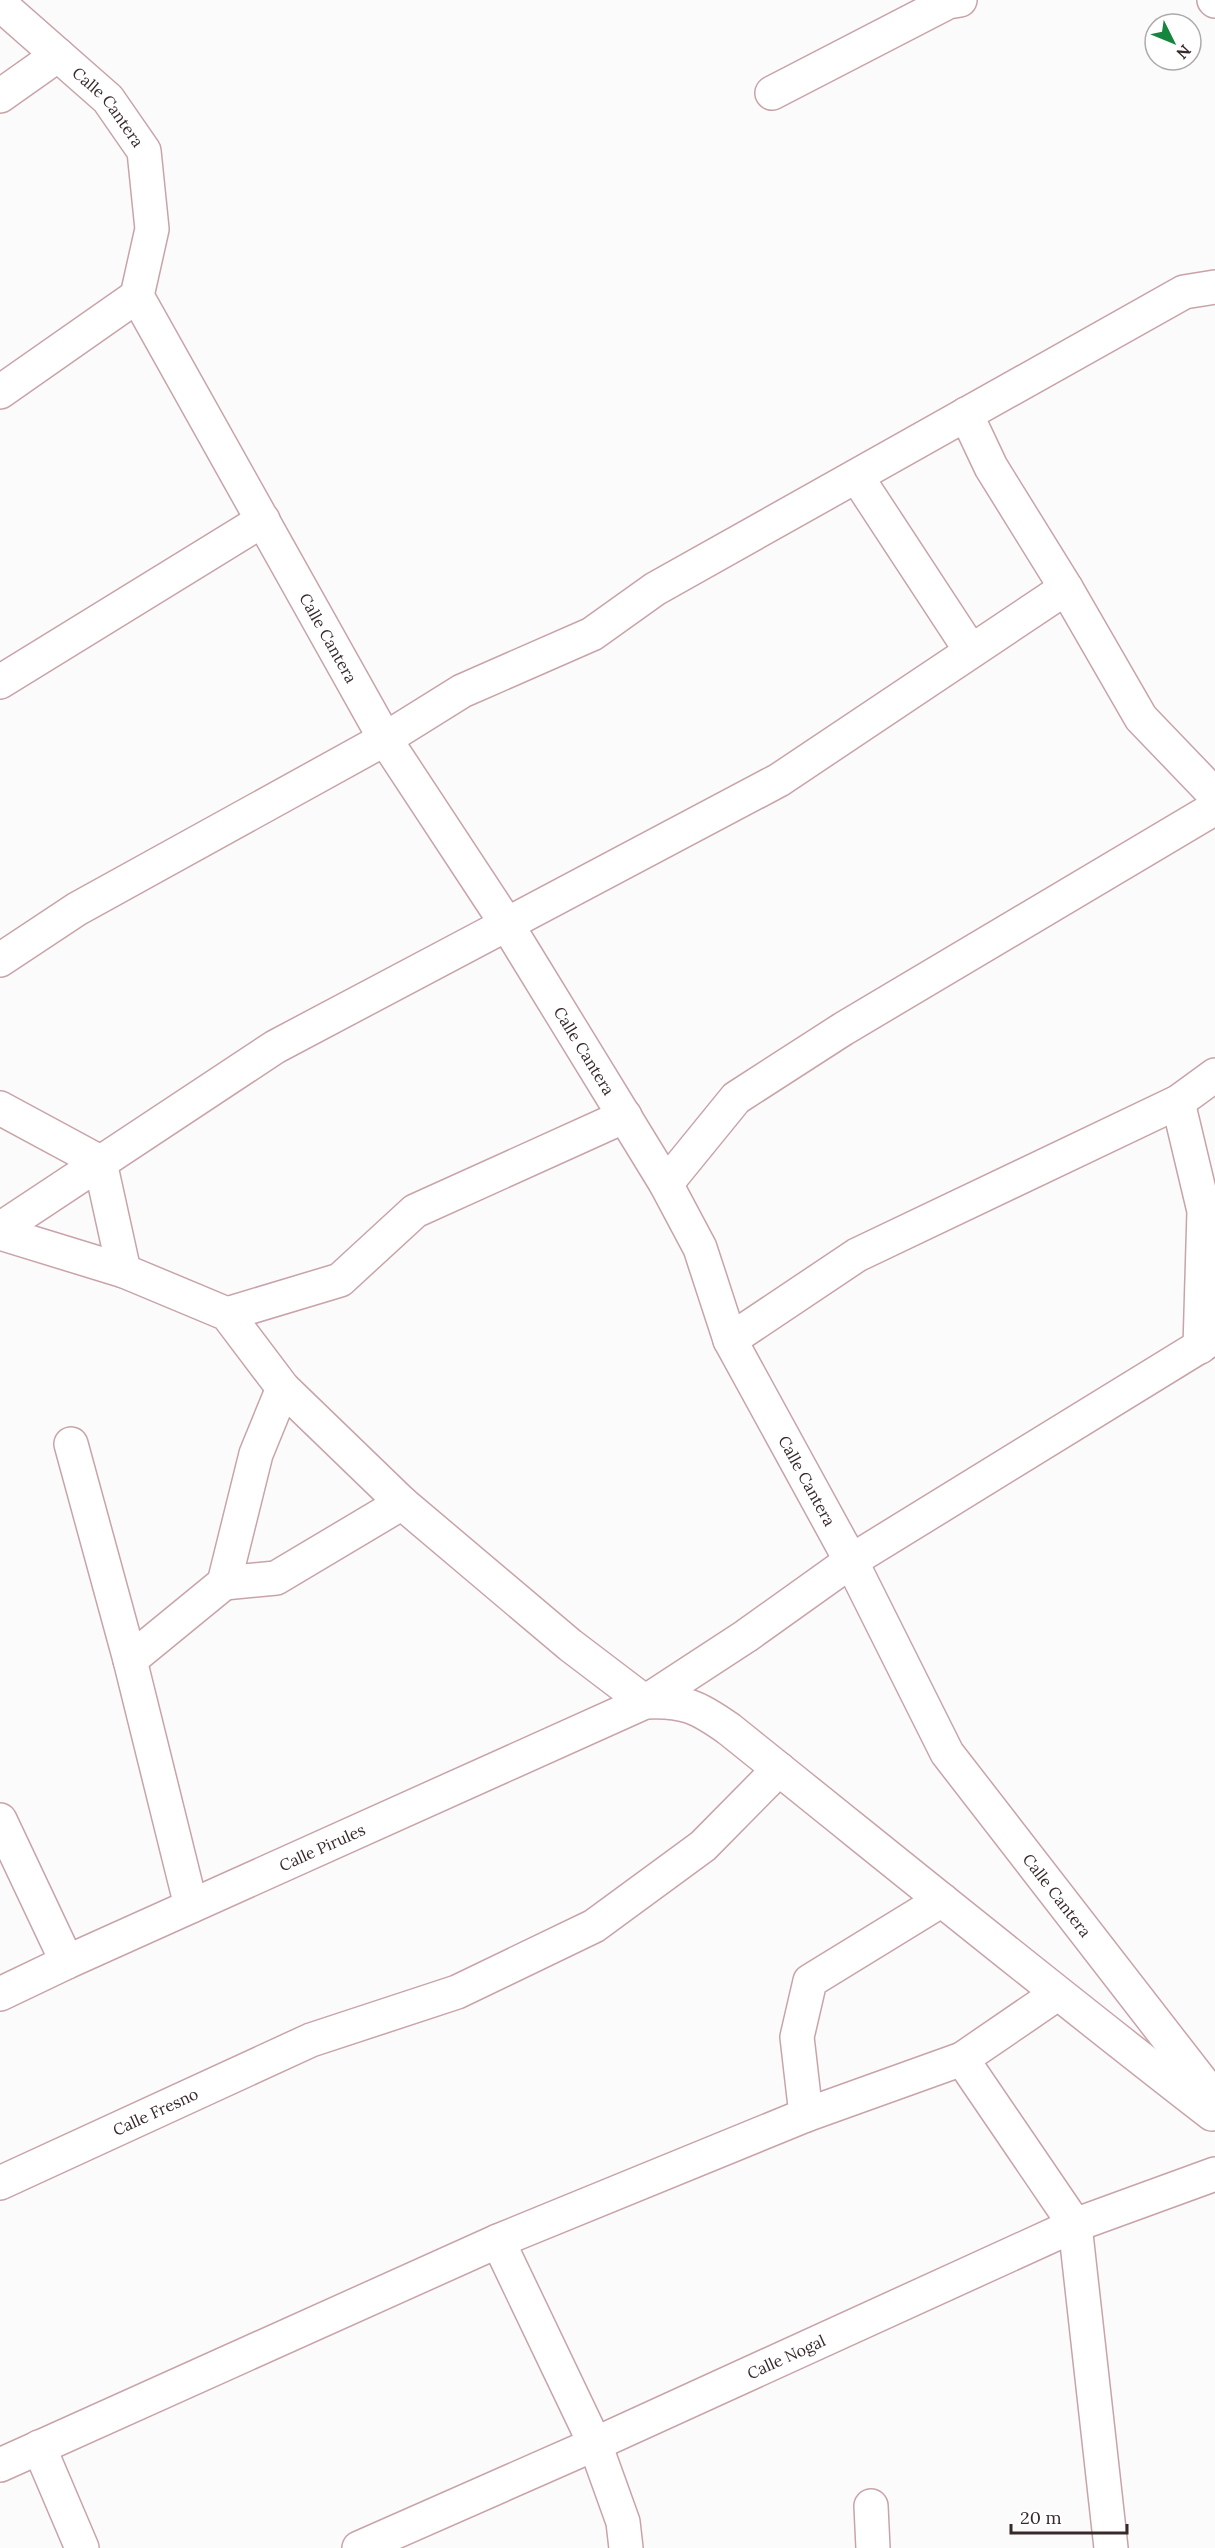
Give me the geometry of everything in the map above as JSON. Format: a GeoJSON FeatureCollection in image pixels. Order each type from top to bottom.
{"type":"FeatureCollection","features":[{"type":"Feature","properties":{"kind":"street"},"geometry":{"type":"LineString","coordinates":[[772,93],[952,1]]}},
{"type":"Feature","properties":{"kind":"street","name":"Calle Cantera"},"geometry":{"type":"LineString","coordinates":[[0,4],[108,99],[144,151],[152,229],[137,296],[385,739],[507,923],[666,1184],[700,1248],[730,1340],[851,1562],[947,1753],[1215,2099]]}},
{"type":"Feature","properties":{"kind":"street"},"geometry":{"type":"LineString","coordinates":[[0,96],[58,55]]}},
{"type":"Feature","properties":{"kind":"street"},"geometry":{"type":"LineString","coordinates":[[0,960],[77,909],[385,739],[462,691],[592,634],[656,589],[1184,292],[1215,287]]}},
{"type":"Feature","properties":{"kind":"street"},"geometry":{"type":"LineString","coordinates":[[0,392],[137,296]]}},
{"type":"Feature","properties":{"kind":"street"},"geometry":{"type":"LineString","coordinates":[[966,414],[992,467],[1066,588],[1140,718],[1215,795]]}},
{"type":"Feature","properties":{"kind":"street"},"geometry":{"type":"LineString","coordinates":[[857,477],[971,651]]}},
{"type":"Feature","properties":{"kind":"street"},"geometry":{"type":"LineString","coordinates":[[0,682],[263,520]]}},
{"type":"Feature","properties":{"kind":"street"},"geometry":{"type":"LineString","coordinates":[[0,1231],[275,1047],[779,780],[1066,588]]}},
{"type":"Feature","properties":{"kind":"street"},"geometry":{"type":"LineString","coordinates":[[666,1184],[736,1098],[843,1029],[1215,808]]}},
{"type":"Feature","properties":{"kind":"street"},"geometry":{"type":"LineString","coordinates":[[730,1340],[857,1254],[1178,1102],[1215,1075]]}},
{"type":"Feature","properties":{"kind":"street"},"geometry":{"type":"LineString","coordinates":[[1178,1102],[1204,1211],[1207,1342]]}},
{"type":"Feature","properties":{"kind":"street"},"geometry":{"type":"LineString","coordinates":[[0,1108],[100,1162],[124,1271]]}},
{"type":"Feature","properties":{"kind":"street"},"geometry":{"type":"LineString","coordinates":[[227,1314],[340,1280],[415,1211],[625,1116]]}},
{"type":"Feature","properties":{"kind":"street"},"geometry":{"type":"LineString","coordinates":[[0,1231],[124,1271],[227,1314],[283,1388],[402,1503],[570,1645],[645,1702],[667,1701],[701,1709],[779,1769],[1057,1994],[1215,2116]]}},
{"type":"Feature","properties":{"kind":"street","name":"Calle Pirules"},"geometry":{"type":"LineString","coordinates":[[0,1994],[645,1702],[746,1636],[851,1562],[1207,1342]]}},
{"type":"Feature","properties":{"kind":"street"},"geometry":{"type":"LineString","coordinates":[[224,1583],[256,1454],[283,1388]]}},
{"type":"Feature","properties":{"kind":"street"},"geometry":{"type":"LineString","coordinates":[[71,1444],[130,1660],[191,1906]]}},
{"type":"Feature","properties":{"kind":"street"},"geometry":{"type":"LineString","coordinates":[[130,1660],[224,1583],[276,1578],[402,1503]]}},
{"type":"Feature","properties":{"kind":"street","name":"Calle Fresno"},"geometry":{"type":"LineString","coordinates":[[0,2183],[311,2040],[457,1992],[594,1926],[703,1846],[779,1769]]}},
{"type":"Feature","properties":{"kind":"street"},"geometry":{"type":"LineString","coordinates":[[0,1820],[67,1962]]}},
{"type":"Feature","properties":{"kind":"street"},"geometry":{"type":"LineString","coordinates":[[806,2115],[797,2037],[810,1981],[942,1900]]}},
{"type":"Feature","properties":{"kind":"street"},"geometry":{"type":"LineString","coordinates":[[0,2465],[498,2241],[806,2115],[962,2059],[1057,1994]]}},
{"type":"Feature","properties":{"kind":"street"},"geometry":{"type":"LineString","coordinates":[[962,2059],[1075,2225],[1111,2548]]}},
{"type":"Feature","properties":{"kind":"street","name":"Calle Nogal"},"geometry":{"type":"LineString","coordinates":[[359,2548],[595,2444],[1075,2225],[1215,2174]]}},
{"type":"Feature","properties":{"kind":"street"},"geometry":{"type":"LineString","coordinates":[[498,2241],[595,2444],[623,2522],[626,2548]]}},
{"type":"Feature","properties":{"kind":"street"},"geometry":{"type":"LineString","coordinates":[[39,2447],[82,2548]]}},
{"type":"Feature","properties":{"kind":"street"},"geometry":{"type":"LineString","coordinates":[[872,2506],[873,2548]]}}]}
